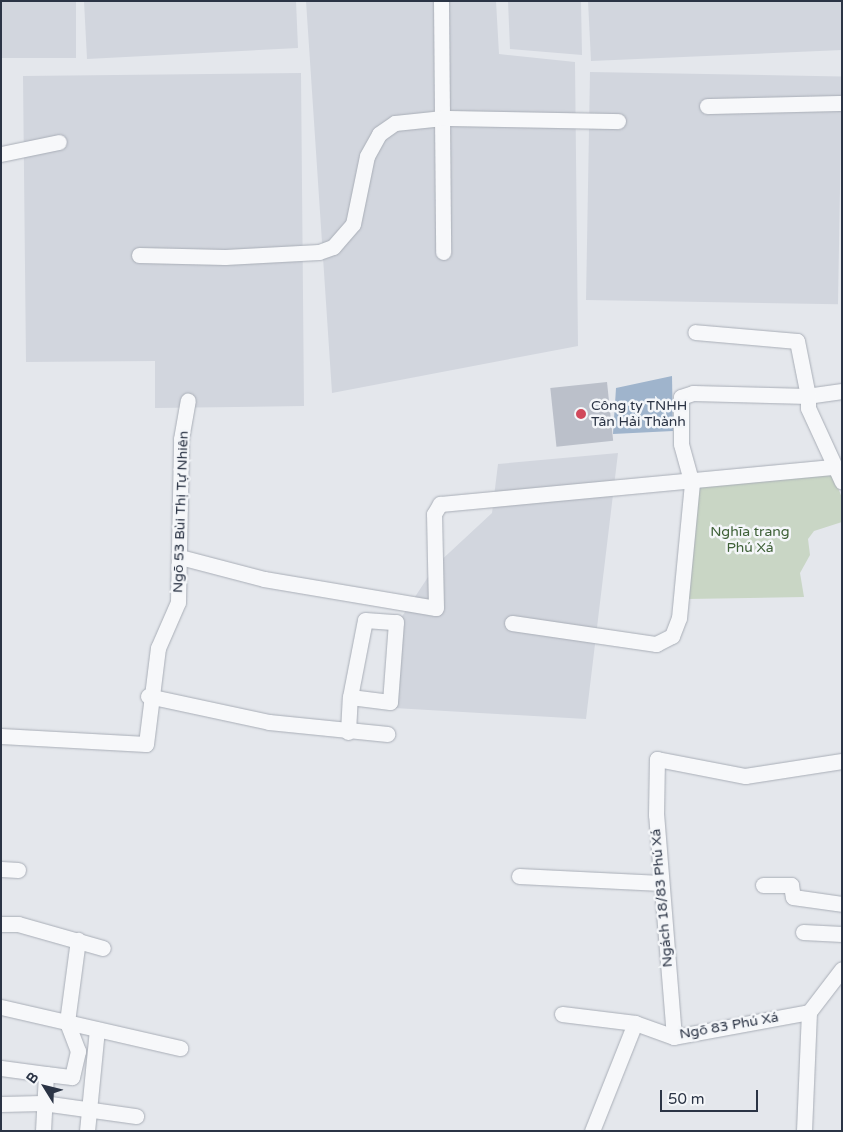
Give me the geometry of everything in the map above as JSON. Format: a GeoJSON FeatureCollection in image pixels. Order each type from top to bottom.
{"type":"FeatureCollection","features":[{"type":"Feature","properties":{"kind":"street"},"geometry":{"type":"LineString","coordinates":[[441,1],[444,118],[443,252]]}},
{"type":"Feature","properties":{"kind":"street"},"geometry":{"type":"LineString","coordinates":[[707,106],[842,103]]}},
{"type":"Feature","properties":{"kind":"street"},"geometry":{"type":"LineString","coordinates":[[139,256],[235,257],[319,252],[333,247],[353,224],[367,156],[379,134],[395,123],[444,118],[618,121]]}},
{"type":"Feature","properties":{"kind":"street"},"geometry":{"type":"LineString","coordinates":[[1,154],[59,142]]}},
{"type":"Feature","properties":{"kind":"street"},"geometry":{"type":"LineString","coordinates":[[695,332],[797,341],[808,396],[808,408],[842,482]]}},
{"type":"Feature","properties":{"kind":"street"},"geometry":{"type":"LineString","coordinates":[[512,623],[665,642],[679,618],[692,484],[681,444],[681,397],[693,393],[808,396],[842,391]]}},
{"type":"Feature","properties":{"kind":"street","name":"Ngõ 53 Bùi Thị Tự Nhiên"},"geometry":{"type":"LineString","coordinates":[[1,736],[146,744],[148,696],[158,648],[178,602],[181,439],[188,401]]}},
{"type":"Feature","properties":{"kind":"street"},"geometry":{"type":"LineString","coordinates":[[180,557],[264,579],[436,608],[434,514],[440,504],[634,484],[692,484],[835,467]]}},
{"type":"Feature","properties":{"kind":"street"},"geometry":{"type":"LineString","coordinates":[[348,732],[350,697],[365,620],[396,622],[390,702],[350,697]]}},
{"type":"Feature","properties":{"kind":"street"},"geometry":{"type":"LineString","coordinates":[[148,696],[269,722],[348,732],[387,734]]}},
{"type":"Feature","properties":{"kind":"street","name":"Ngách 18/83 Phú Xá"},"geometry":{"type":"LineString","coordinates":[[674,1037],[661,883],[657,759],[745,776],[842,761]]}},
{"type":"Feature","properties":{"kind":"street"},"geometry":{"type":"LineString","coordinates":[[1,869],[18,870]]}},
{"type":"Feature","properties":{"kind":"street"},"geometry":{"type":"LineString","coordinates":[[519,876],[661,883]]}},
{"type":"Feature","properties":{"kind":"street"},"geometry":{"type":"LineString","coordinates":[[763,885],[791,885],[793,897],[842,904]]}},
{"type":"Feature","properties":{"kind":"street"},"geometry":{"type":"LineString","coordinates":[[1,924],[18,924],[103,948]]}},
{"type":"Feature","properties":{"kind":"street"},"geometry":{"type":"LineString","coordinates":[[803,932],[842,934]]}},
{"type":"Feature","properties":{"kind":"street"},"geometry":{"type":"LineString","coordinates":[[1,1068],[72,1077],[78,1051],[67,1022],[78,940]]}},
{"type":"Feature","properties":{"kind":"street"},"geometry":{"type":"LineString","coordinates":[[804,1131],[809,1012],[842,969]]}},
{"type":"Feature","properties":{"kind":"street"},"geometry":{"type":"LineString","coordinates":[[1,1007],[180,1048]]}},
{"type":"Feature","properties":{"kind":"street","name":"Ngõ 83 Phú Xá"},"geometry":{"type":"LineString","coordinates":[[562,1014],[635,1023],[674,1037],[809,1012]]}},
{"type":"Feature","properties":{"kind":"street"},"geometry":{"type":"LineString","coordinates":[[592,1131],[635,1023]]}},
{"type":"Feature","properties":{"kind":"street"},"geometry":{"type":"LineString","coordinates":[[87,1131],[97,1029]]}},
{"type":"Feature","properties":{"kind":"street"},"geometry":{"type":"LineString","coordinates":[[42,1131],[46,1074]]}},
{"type":"Feature","properties":{"kind":"street"},"geometry":{"type":"LineString","coordinates":[[1,1104],[43,1103],[136,1116]]}},
{"type":"Feature","properties":{"kind":"shaded area"},"geometry":{"type":"Polygon","coordinates":[[[1,1],[76,1],[76,58],[1,58],[1,1]]]}},
{"type":"Feature","properties":{"kind":"shaded area"},"geometry":{"type":"Polygon","coordinates":[[[84,1],[296,1],[298,48],[87,59],[84,1]]]}},
{"type":"Feature","properties":{"kind":"shaded area"},"geometry":{"type":"Polygon","coordinates":[[[306,1],[496,1],[499,54],[575,62],[578,346],[332,393],[306,1]]]}},
{"type":"Feature","properties":{"kind":"shaded area"},"geometry":{"type":"Polygon","coordinates":[[[508,1],[581,1],[582,55],[510,49],[508,1]]]}},
{"type":"Feature","properties":{"kind":"shaded area"},"geometry":{"type":"Polygon","coordinates":[[[588,1],[842,1],[842,50],[591,61],[588,1]]]}},
{"type":"Feature","properties":{"kind":"shaded area"},"geometry":{"type":"Polygon","coordinates":[[[590,72],[842,76],[838,304],[586,300],[590,72]]]}},
{"type":"Feature","properties":{"kind":"shaded area"},"geometry":{"type":"Polygon","coordinates":[[[301,73],[304,406],[155,408],[155,361],[26,362],[23,76],[301,73]]]}},
{"type":"Feature","properties":{"kind":"shaded area"},"geometry":{"type":"Polygon","coordinates":[[[618,453],[586,719],[394,708],[399,621],[436,565],[492,513],[498,464],[618,453]]]}},
{"type":"Feature","properties":{"kind":"green space","name":"Nghĩa trang Phú Xá"},"geometry":{"type":"Polygon","coordinates":[[[832,472],[842,498],[842,522],[814,531],[808,539],[810,555],[800,573],[804,597],[687,599],[697,486],[832,472]]]}},
{"type":"Feature","properties":{"kind":"water"},"geometry":{"type":"Polygon","coordinates":[[[672,376],[673,431],[613,434],[616,388],[672,376]]]}},
{"type":"Feature","properties":{"kind":"building","name":"Công ty TNHH Tân Hải Thành"},"geometry":{"type":"Polygon","coordinates":[[[607,382],[613,441],[556,447],[550,388],[607,382]]]}},
{"type":"Feature","properties":{"kind":"place","name":"Công ty TNHH Tân Hải Thành"},"geometry":{"type":"Point","coordinates":[581,414]}}]}
